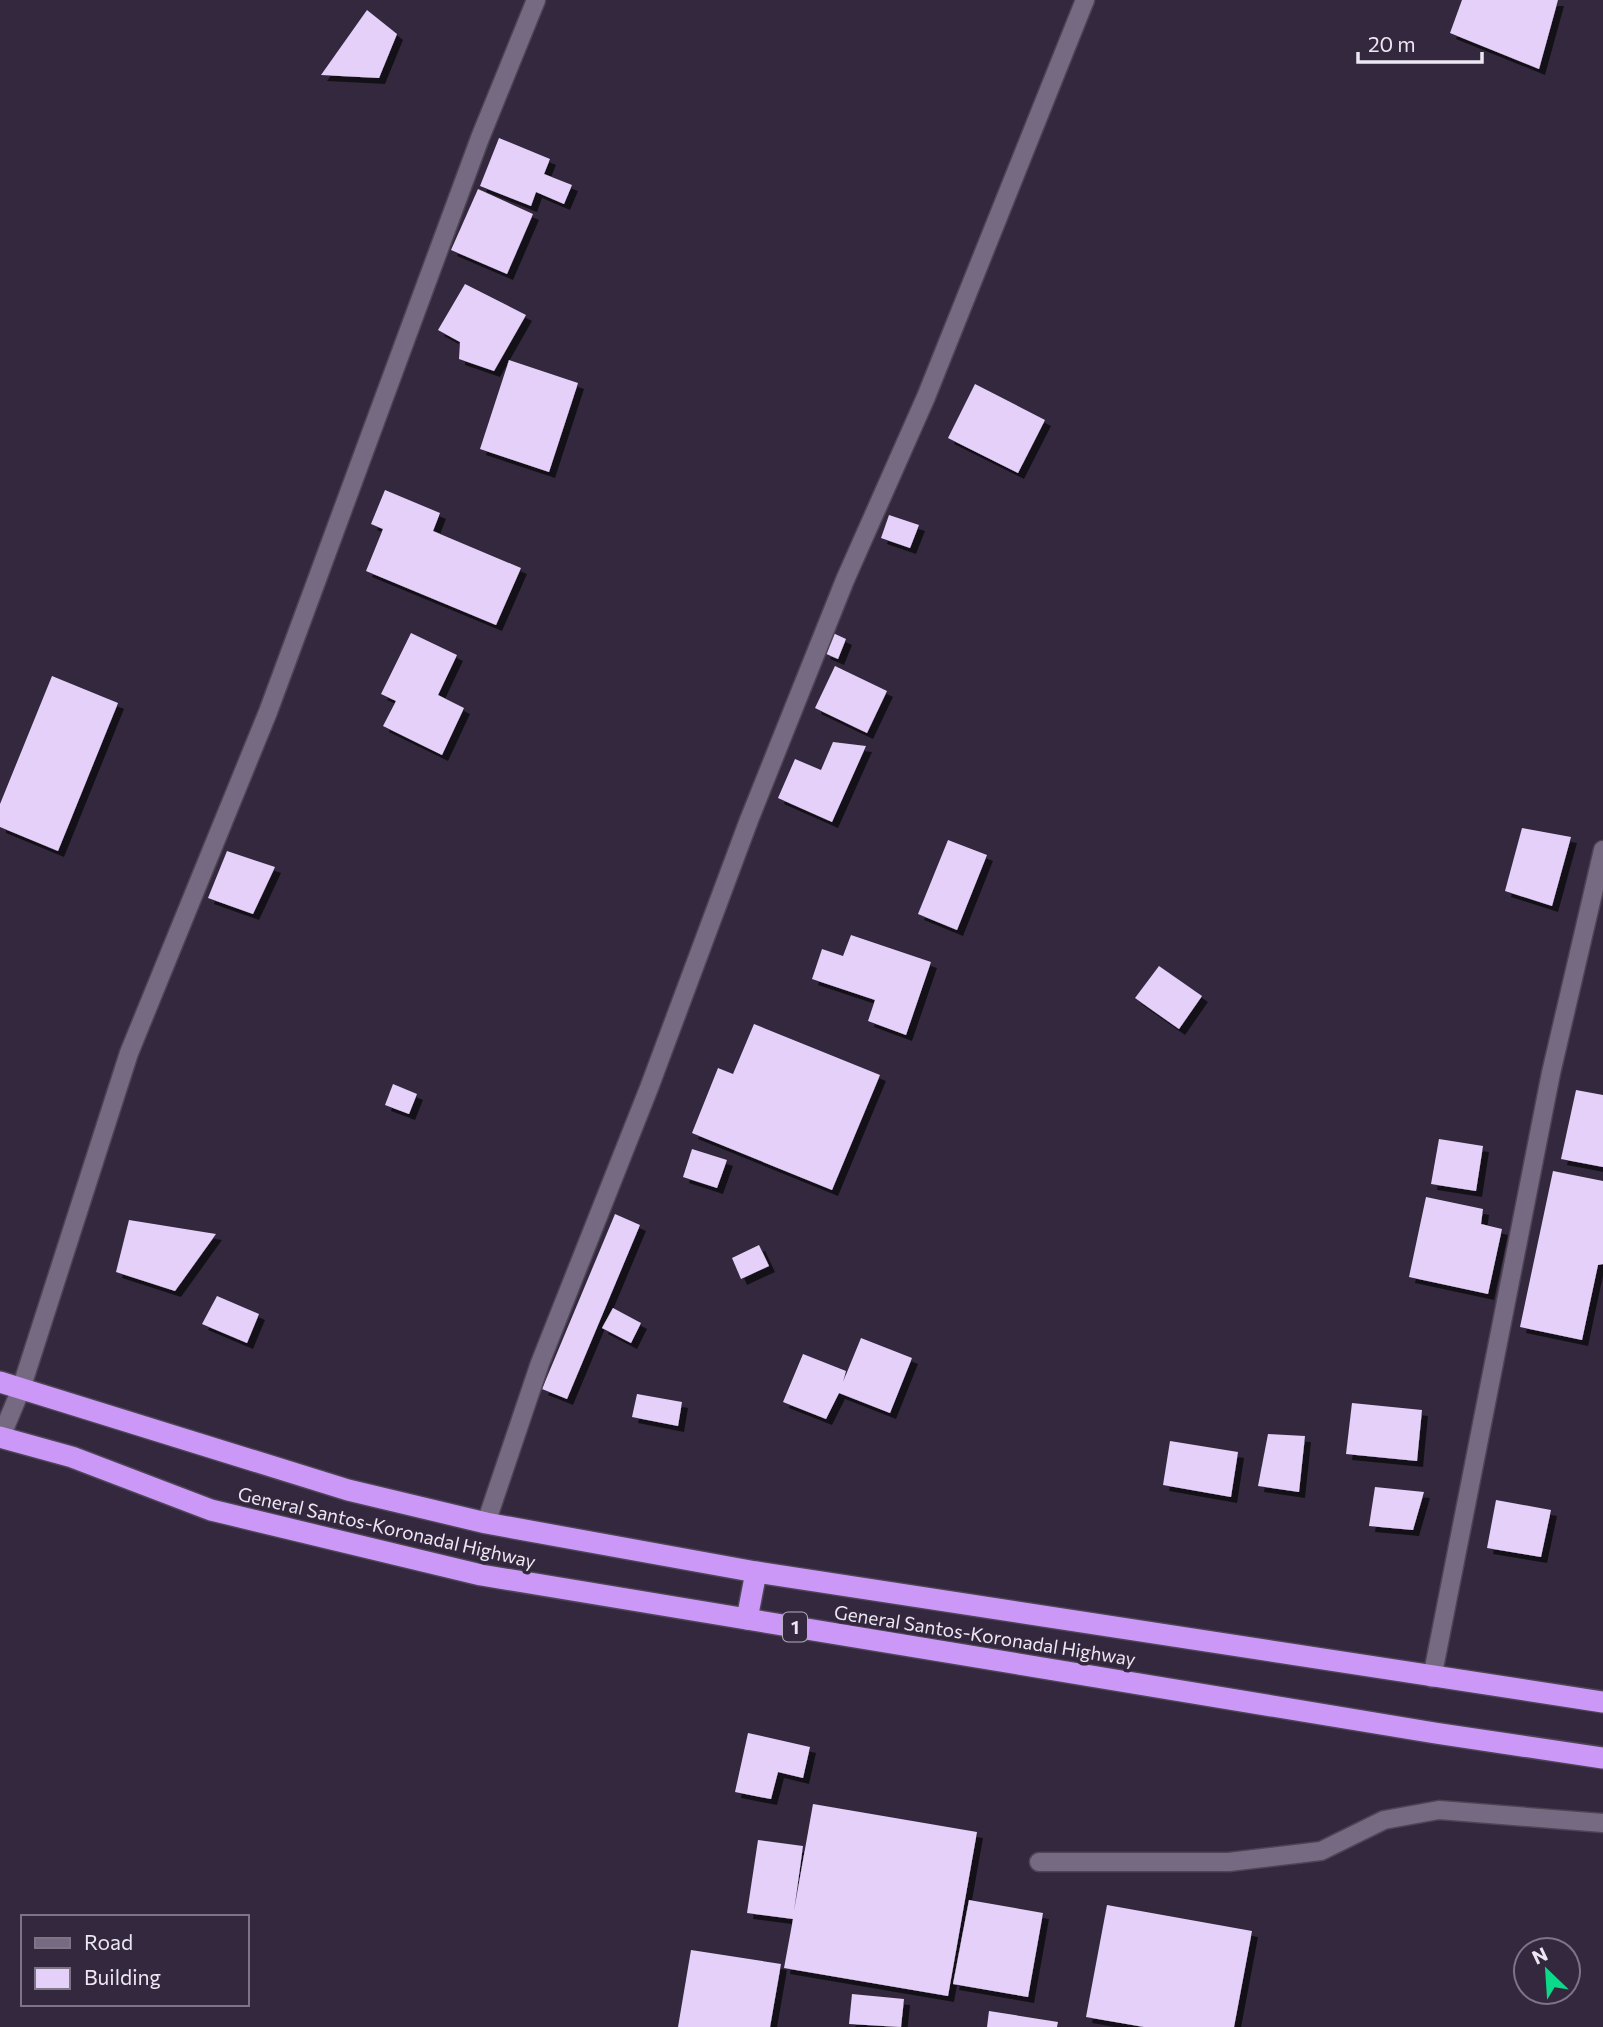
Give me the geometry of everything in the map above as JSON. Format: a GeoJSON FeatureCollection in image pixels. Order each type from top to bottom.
{"type":"FeatureCollection","features":[{"type":"Feature","properties":{"kind":"highway","name":"General Santos-Koronadal Highway"},"geometry":{"type":"LineString","coordinates":[[0,1382],[348,1490],[486,1523],[756,1572],[1432,1678],[1603,1702]]}},
{"type":"Feature","properties":{"kind":"highway","name":"General Santos-Koronadal Highway"},"geometry":{"type":"LineString","coordinates":[[0,1437],[72,1457],[224,1513],[481,1574],[1435,1733],[1603,1758]]}},
{"type":"Feature","properties":{"kind":"highway"},"geometry":{"type":"LineString","coordinates":[[747,1619],[756,1572]]}},
{"type":"Feature","properties":{"kind":"street"},"geometry":{"type":"LineString","coordinates":[[0,1437],[21,1390],[129,1053],[268,712],[480,138],[536,0]]}},
{"type":"Feature","properties":{"kind":"street"},"geometry":{"type":"LineString","coordinates":[[486,1523],[540,1363],[649,1088],[754,807],[845,580],[926,397],[1084,0]]}},
{"type":"Feature","properties":{"kind":"street"},"geometry":{"type":"LineString","coordinates":[[1432,1678],[1551,1073],[1603,850]]}},
{"type":"Feature","properties":{"kind":"street"},"geometry":{"type":"LineString","coordinates":[[1039,1862],[1229,1862],[1321,1851],[1384,1820],[1424,1811],[1603,1823]]}},
{"type":"Feature","properties":{"kind":"building"},"geometry":{"type":"Polygon","coordinates":[[[1462,0],[1558,0],[1539,69],[1450,33],[1462,0]]]}},
{"type":"Feature","properties":{"kind":"building"},"geometry":{"type":"Polygon","coordinates":[[[367,10],[397,34],[379,78],[321,75],[367,10]]]}},
{"type":"Feature","properties":{"kind":"building"},"geometry":{"type":"Polygon","coordinates":[[[499,138],[550,159],[544,174],[572,185],[564,204],[536,192],[531,206],[480,186],[499,138]]]}},
{"type":"Feature","properties":{"kind":"building"},"geometry":{"type":"Polygon","coordinates":[[[478,189],[533,214],[507,274],[451,250],[478,189]]]}},
{"type":"Feature","properties":{"kind":"building"},"geometry":{"type":"Polygon","coordinates":[[[465,284],[526,315],[494,371],[459,359],[460,342],[438,330],[465,284]]]}},
{"type":"Feature","properties":{"kind":"building"},"geometry":{"type":"Polygon","coordinates":[[[509,360],[578,383],[549,472],[480,449],[509,360]]]}},
{"type":"Feature","properties":{"kind":"building"},"geometry":{"type":"Polygon","coordinates":[[[975,384],[1045,420],[1018,473],[948,438],[975,384]]]}},
{"type":"Feature","properties":{"kind":"building"},"geometry":{"type":"Polygon","coordinates":[[[385,490],[440,513],[433,531],[521,568],[496,625],[366,571],[383,529],[371,524],[385,490]]]}},
{"type":"Feature","properties":{"kind":"building"},"geometry":{"type":"Polygon","coordinates":[[[889,515],[919,525],[910,548],[881,538],[889,515]]]}},
{"type":"Feature","properties":{"kind":"building"},"geometry":{"type":"Polygon","coordinates":[[[411,633],[457,655],[438,695],[464,708],[442,755],[383,726],[396,701],[381,694],[411,633]]]}},
{"type":"Feature","properties":{"kind":"building"},"geometry":{"type":"Polygon","coordinates":[[[833,633],[846,639],[838,659],[824,653],[833,633]]]}},
{"type":"Feature","properties":{"kind":"building"},"geometry":{"type":"Polygon","coordinates":[[[835,666],[887,691],[867,733],[815,708],[835,666]]]}},
{"type":"Feature","properties":{"kind":"building"},"geometry":{"type":"Polygon","coordinates":[[[52,676],[118,703],[58,851],[0,827],[0,804],[52,676]]]}},
{"type":"Feature","properties":{"kind":"building"},"geometry":{"type":"Polygon","coordinates":[[[833,742],[866,746],[832,822],[778,798],[795,759],[821,770],[833,742]]]}},
{"type":"Feature","properties":{"kind":"building"},"geometry":{"type":"Polygon","coordinates":[[[1522,828],[1571,837],[1552,906],[1505,891],[1522,828]]]}},
{"type":"Feature","properties":{"kind":"building"},"geometry":{"type":"Polygon","coordinates":[[[948,840],[987,855],[957,930],[918,914],[948,840]]]}},
{"type":"Feature","properties":{"kind":"building"},"geometry":{"type":"Polygon","coordinates":[[[227,851],[275,867],[253,914],[208,898],[227,851]]]}},
{"type":"Feature","properties":{"kind":"building"},"geometry":{"type":"Polygon","coordinates":[[[851,935],[931,962],[906,1035],[868,1021],[875,1000],[812,979],[822,949],[843,956],[851,935]]]}},
{"type":"Feature","properties":{"kind":"building"},"geometry":{"type":"Polygon","coordinates":[[[1159,966],[1202,996],[1179,1029],[1135,998],[1159,966]]]}},
{"type":"Feature","properties":{"kind":"building"},"geometry":{"type":"Polygon","coordinates":[[[754,1024],[880,1075],[832,1190],[692,1133],[718,1068],[733,1074],[754,1024]]]}},
{"type":"Feature","properties":{"kind":"building"},"geometry":{"type":"Polygon","coordinates":[[[393,1084],[417,1094],[409,1114],[385,1105],[393,1084]]]}},
{"type":"Feature","properties":{"kind":"building"},"geometry":{"type":"Polygon","coordinates":[[[1576,1090],[1603,1095],[1603,1167],[1561,1159],[1576,1090]]]}},
{"type":"Feature","properties":{"kind":"building"},"geometry":{"type":"Polygon","coordinates":[[[1439,1139],[1483,1146],[1476,1191],[1431,1184],[1439,1139]]]}},
{"type":"Feature","properties":{"kind":"building"},"geometry":{"type":"Polygon","coordinates":[[[692,1149],[727,1160],[717,1188],[683,1177],[692,1149]]]}},
{"type":"Feature","properties":{"kind":"building"},"geometry":{"type":"Polygon","coordinates":[[[1553,1171],[1603,1181],[1603,1264],[1598,1265],[1582,1340],[1520,1327],[1553,1171]]]}},
{"type":"Feature","properties":{"kind":"building"},"geometry":{"type":"Polygon","coordinates":[[[1426,1197],[1483,1209],[1481,1224],[1502,1229],[1488,1294],[1409,1277],[1426,1197]]]}},
{"type":"Feature","properties":{"kind":"building"},"geometry":{"type":"Polygon","coordinates":[[[615,1214],[640,1225],[567,1399],[542,1389],[615,1214]]]}},
{"type":"Feature","properties":{"kind":"building"},"geometry":{"type":"Polygon","coordinates":[[[129,1220],[216,1234],[175,1291],[116,1272],[129,1220]]]}},
{"type":"Feature","properties":{"kind":"building"},"geometry":{"type":"Polygon","coordinates":[[[759,1245],[769,1266],[741,1279],[732,1258],[759,1245]]]}},
{"type":"Feature","properties":{"kind":"building"},"geometry":{"type":"Polygon","coordinates":[[[217,1296],[259,1314],[247,1343],[202,1324],[217,1296]]]}},
{"type":"Feature","properties":{"kind":"building"},"geometry":{"type":"Polygon","coordinates":[[[613,1308],[641,1323],[631,1343],[602,1328],[613,1308]]]}},
{"type":"Feature","properties":{"kind":"building"},"geometry":{"type":"Polygon","coordinates":[[[861,1338],[912,1358],[890,1413],[839,1393],[826,1419],[783,1402],[803,1354],[846,1371],[843,1382],[861,1338]]]}},
{"type":"Feature","properties":{"kind":"building"},"geometry":{"type":"Polygon","coordinates":[[[637,1394],[682,1402],[678,1426],[632,1417],[637,1394]]]}},
{"type":"Feature","properties":{"kind":"building"},"geometry":{"type":"Polygon","coordinates":[[[1352,1403],[1422,1410],[1417,1461],[1346,1454],[1352,1403]]]}},
{"type":"Feature","properties":{"kind":"building"},"geometry":{"type":"Polygon","coordinates":[[[1268,1434],[1305,1436],[1299,1492],[1258,1486],[1268,1434]]]}},
{"type":"Feature","properties":{"kind":"building"},"geometry":{"type":"Polygon","coordinates":[[[1170,1441],[1238,1452],[1231,1497],[1163,1485],[1170,1441]]]}},
{"type":"Feature","properties":{"kind":"building"},"geometry":{"type":"Polygon","coordinates":[[[1375,1487],[1424,1492],[1413,1530],[1369,1526],[1375,1487]]]}},
{"type":"Feature","properties":{"kind":"building"},"geometry":{"type":"Polygon","coordinates":[[[1496,1500],[1551,1510],[1541,1557],[1487,1548],[1496,1500]]]}},
{"type":"Feature","properties":{"kind":"building"},"geometry":{"type":"Polygon","coordinates":[[[748,1733],[810,1747],[803,1778],[778,1772],[771,1799],[735,1792],[748,1733]]]}},
{"type":"Feature","properties":{"kind":"building"},"geometry":{"type":"Polygon","coordinates":[[[813,1804],[977,1832],[948,1996],[784,1968],[793,1919],[747,1913],[758,1840],[803,1846],[794,1911],[813,1804]]]}},
{"type":"Feature","properties":{"kind":"building"},"geometry":{"type":"Polygon","coordinates":[[[969,1900],[1043,1913],[1028,1997],[953,1984],[969,1900]]]}},
{"type":"Feature","properties":{"kind":"building"},"geometry":{"type":"Polygon","coordinates":[[[1107,1905],[1252,1931],[1234,2027],[1144,2027],[1086,2017],[1107,1905]]]}},
{"type":"Feature","properties":{"kind":"building"},"geometry":{"type":"Polygon","coordinates":[[[691,1950],[781,1964],[770,2027],[678,2027],[691,1950]]]}},
{"type":"Feature","properties":{"kind":"building"},"geometry":{"type":"Polygon","coordinates":[[[852,1994],[904,1999],[901,2027],[849,2024],[852,1994]]]}},
{"type":"Feature","properties":{"kind":"building"},"geometry":{"type":"Polygon","coordinates":[[[989,2011],[1058,2022],[1057,2027],[987,2027],[989,2011]]]}}]}
